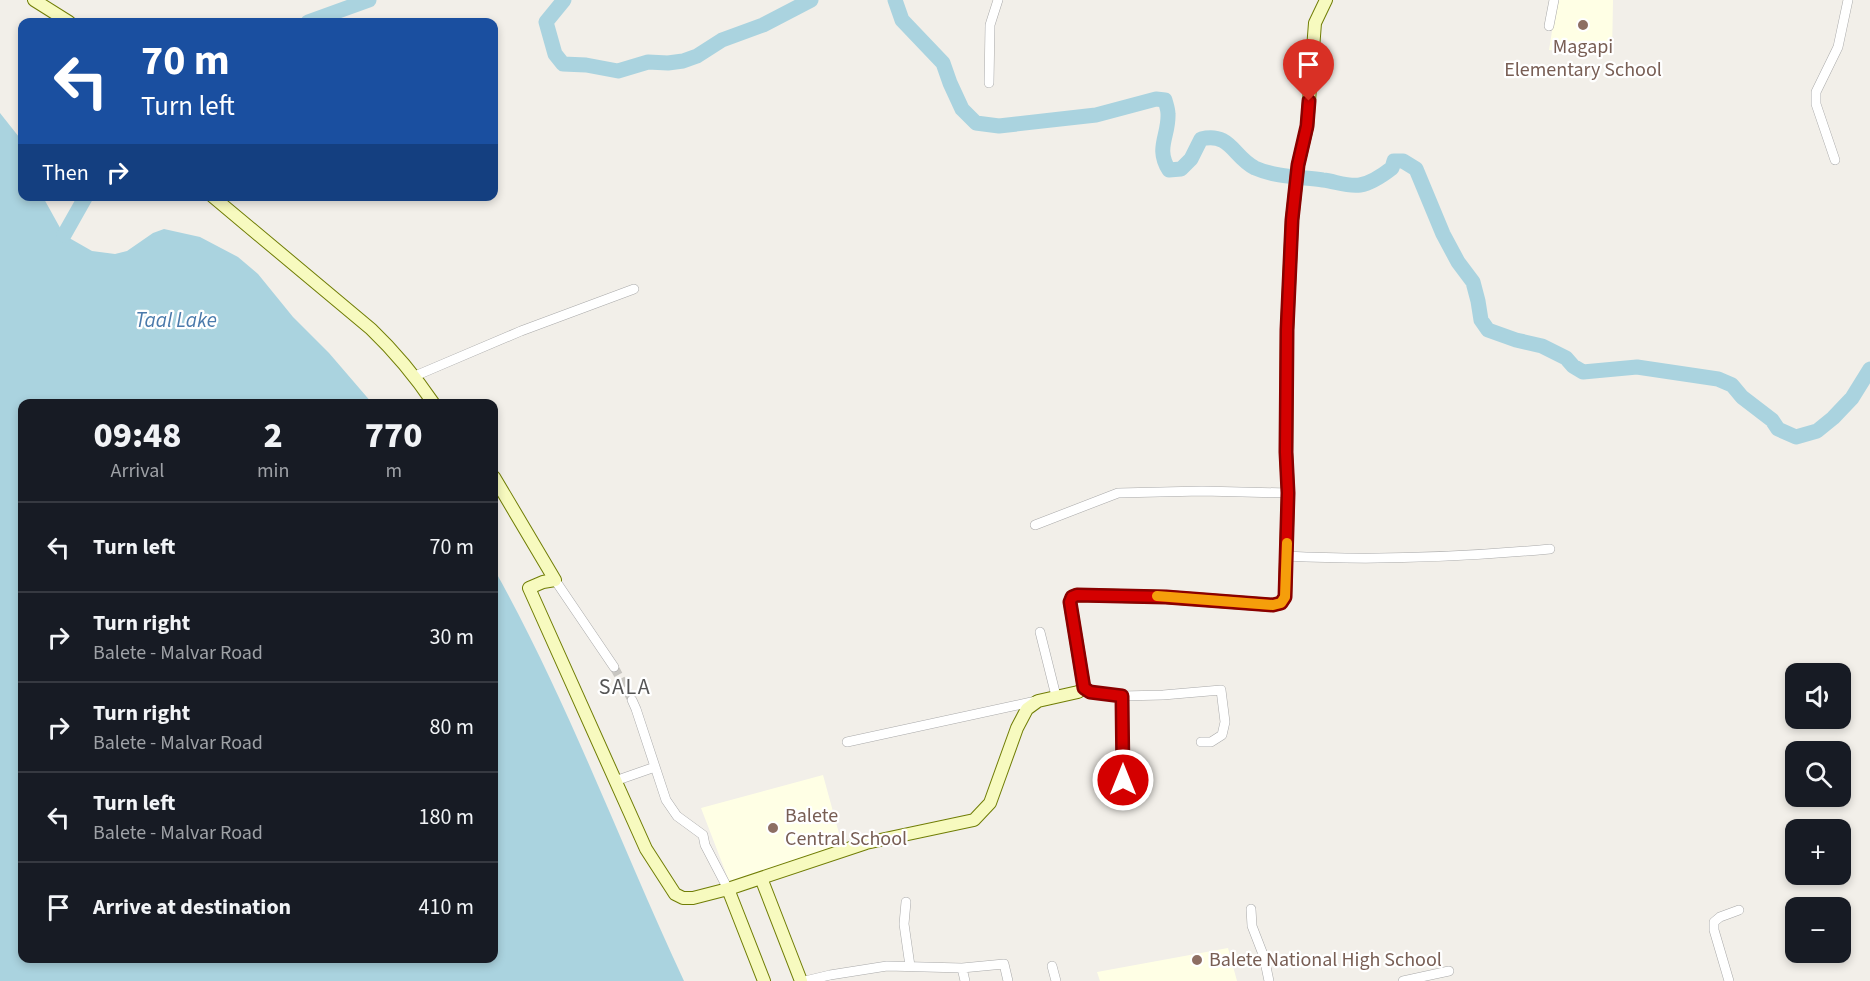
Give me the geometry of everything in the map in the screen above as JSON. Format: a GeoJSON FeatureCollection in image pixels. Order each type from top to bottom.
{"type":"FeatureCollection","features":[{"type":"Feature","properties":{"kind":"main road"},"geometry":{"type":"LineString","coordinates":[[34,0],[63,18]]}},
{"type":"Feature","properties":{"kind":"main road"},"geometry":{"type":"LineString","coordinates":[[498,484],[555,580],[529,588],[646,849],[675,894],[683,898],[693,898],[728,889],[866,843],[974,820],[990,803],[1017,728],[1027,709],[1038,701],[1078,692],[1084,688],[1070,602],[1072,597],[1077,595],[1166,597],[1273,605],[1281,603],[1285,597],[1288,493],[1287,330],[1292,220],[1298,165],[1307,126],[1315,22],[1326,0]]}},
{"type":"Feature","properties":{"kind":"main road"},"geometry":{"type":"LineString","coordinates":[[218,201],[371,329],[394,351],[431,399]]}},
{"type":"Feature","properties":{"kind":"main road"},"geometry":{"type":"LineString","coordinates":[[761,878],[803,981]]}},
{"type":"Feature","properties":{"kind":"main road"},"geometry":{"type":"LineString","coordinates":[[728,889],[764,981]]}},
{"type":"Feature","properties":{"kind":"street"},"geometry":{"type":"LineString","coordinates":[[989,83],[990,26],[998,0]]}},
{"type":"Feature","properties":{"kind":"street"},"geometry":{"type":"LineString","coordinates":[[1549,26],[1554,0]]}},
{"type":"Feature","properties":{"kind":"street"},"geometry":{"type":"LineString","coordinates":[[1835,160],[1816,104],[1816,92],[1838,47],[1848,0]]}},
{"type":"Feature","properties":{"kind":"street"},"geometry":{"type":"LineString","coordinates":[[415,376],[521,331],[634,289]]}},
{"type":"Feature","properties":{"kind":"street"},"geometry":{"type":"LineString","coordinates":[[1035,525],[1118,493],[1202,491],[1288,493]]}},
{"type":"Feature","properties":{"kind":"street"},"geometry":{"type":"LineString","coordinates":[[1287,556],[1346,559],[1506,553],[1550,549]]}},
{"type":"Feature","properties":{"kind":"street"},"geometry":{"type":"LineString","coordinates":[[555,580],[614,667]]}},
{"type":"Feature","properties":{"kind":"street"},"geometry":{"type":"LineString","coordinates":[[1040,632],[1056,696]]}},
{"type":"Feature","properties":{"kind":"street"},"geometry":{"type":"LineString","coordinates":[[1084,688],[1090,692],[1122,696],[1221,690],[1225,722],[1222,735],[1211,742],[1201,742]]}},
{"type":"Feature","properties":{"kind":"street"},"geometry":{"type":"LineString","coordinates":[[1122,696],[1123,780]]}},
{"type":"Feature","properties":{"kind":"street"},"geometry":{"type":"LineString","coordinates":[[632,700],[666,800],[678,816],[703,835],[712,860],[728,889]]}},
{"type":"Feature","properties":{"kind":"street"},"geometry":{"type":"LineString","coordinates":[[848,742],[1038,701]]}},
{"type":"Feature","properties":{"kind":"street"},"geometry":{"type":"LineString","coordinates":[[615,781],[655,767]]}},
{"type":"Feature","properties":{"kind":"street"},"geometry":{"type":"LineString","coordinates":[[906,902],[904,916],[910,966]]}},
{"type":"Feature","properties":{"kind":"street"},"geometry":{"type":"LineString","coordinates":[[1251,909],[1252,926],[1264,957],[1269,981]]}},
{"type":"Feature","properties":{"kind":"street"},"geometry":{"type":"LineString","coordinates":[[1729,981],[1714,930],[1714,922],[1720,917],[1739,910]]}},
{"type":"Feature","properties":{"kind":"street"},"geometry":{"type":"LineString","coordinates":[[803,981],[887,966],[963,968],[1004,964],[1008,981]]}},
{"type":"Feature","properties":{"kind":"street"},"geometry":{"type":"LineString","coordinates":[[1052,966],[1056,981]]}},
{"type":"Feature","properties":{"kind":"street"},"geometry":{"type":"LineString","coordinates":[[963,968],[965,981]]}},
{"type":"Feature","properties":{"kind":"street"},"geometry":{"type":"LineString","coordinates":[[1403,981],[1449,971]]}},
{"type":"Feature","properties":{"kind":"shaded area","name":"Magapi Elementary School"},"geometry":{"type":"Polygon","coordinates":[[[1557,0],[1613,0],[1612,55],[1549,50],[1557,0]]]}},
{"type":"Feature","properties":{"kind":"shaded area","name":"Balete Central School"},"geometry":{"type":"Polygon","coordinates":[[[823,775],[843,848],[729,881],[701,808],[823,775]]]}},
{"type":"Feature","properties":{"kind":"shaded area","name":"Balete National High School"},"geometry":{"type":"Polygon","coordinates":[[[1228,948],[1237,981],[1100,981],[1097,972],[1228,948]]]}},
{"type":"Feature","properties":{"kind":"water","name":"Taal Lake"},"geometry":{"type":"Polygon","coordinates":[[[0,113],[18,136],[18,201],[45,201],[64,235],[92,251],[115,254],[127,251],[153,233],[164,229],[200,237],[238,257],[258,274],[293,317],[329,353],[369,399],[18,399],[18,963],[498,963],[498,576],[570,721],[684,981],[0,981],[0,113]]]}},
{"type":"Feature","properties":{"kind":"waterway"},"geometry":{"type":"LineString","coordinates":[[319,18],[369,0]]}},
{"type":"Feature","properties":{"kind":"waterway"},"geometry":{"type":"LineString","coordinates":[[564,0],[546,22],[555,54],[563,64],[586,65],[618,71],[648,62],[668,63],[697,56],[722,40],[763,25],[811,0]]}},
{"type":"Feature","properties":{"kind":"waterway"},"geometry":{"type":"LineString","coordinates":[[895,0],[902,20],[943,63],[962,109],[976,123],[999,126],[1096,115],[1156,99],[1165,100],[1168,110],[1163,155],[1169,170],[1181,169],[1191,159],[1201,139],[1211,138],[1225,142],[1248,163],[1263,171],[1351,185],[1373,181],[1392,168],[1394,161],[1403,161],[1416,169],[1443,234],[1458,262],[1473,282],[1481,320],[1488,330],[1542,346],[1566,358],[1583,372],[1637,367],[1718,379],[1732,385],[1742,397],[1772,420],[1778,429],[1796,437],[1817,431],[1833,418],[1852,398],[1870,369]]}},
{"type":"Feature","properties":{"kind":"waterway"},"geometry":{"type":"LineString","coordinates":[[64,235],[83,201]]}},
{"type":"Feature","properties":{"kind":"tunnel"},"geometry":{"type":"LineString","coordinates":[[614,667],[632,700]]}},
{"type":"Feature","properties":{"kind":"slow traffic"},"geometry":{"type":"LineString","coordinates":[[1157,596],[1273,605],[1281,603],[1285,597],[1287,543]]}},
{"type":"Feature","properties":{"kind":"place","name":"Magapi Elementary School"},"geometry":{"type":"Point","coordinates":[1583,25]}},
{"type":"Feature","properties":{"kind":"place","name":"Balete Central School"},"geometry":{"type":"Point","coordinates":[773,828]}},
{"type":"Feature","properties":{"kind":"place","name":"Balete National High School"},"geometry":{"type":"Point","coordinates":[1197,960]}},
{"type":"Feature","properties":{"kind":"district","name":"SALA"},"geometry":{"type":"Point","coordinates":[625,687]}},
{"type":"Feature","properties":{"kind":"route"},"geometry":{"type":"LineString","coordinates":[[1123,780],[1122,696],[1090,692],[1084,688],[1070,602],[1072,597],[1077,595],[1166,597],[1273,605],[1281,603],[1285,597],[1288,493],[1287,330],[1292,220],[1298,165],[1307,126],[1309,101]]}}]}
